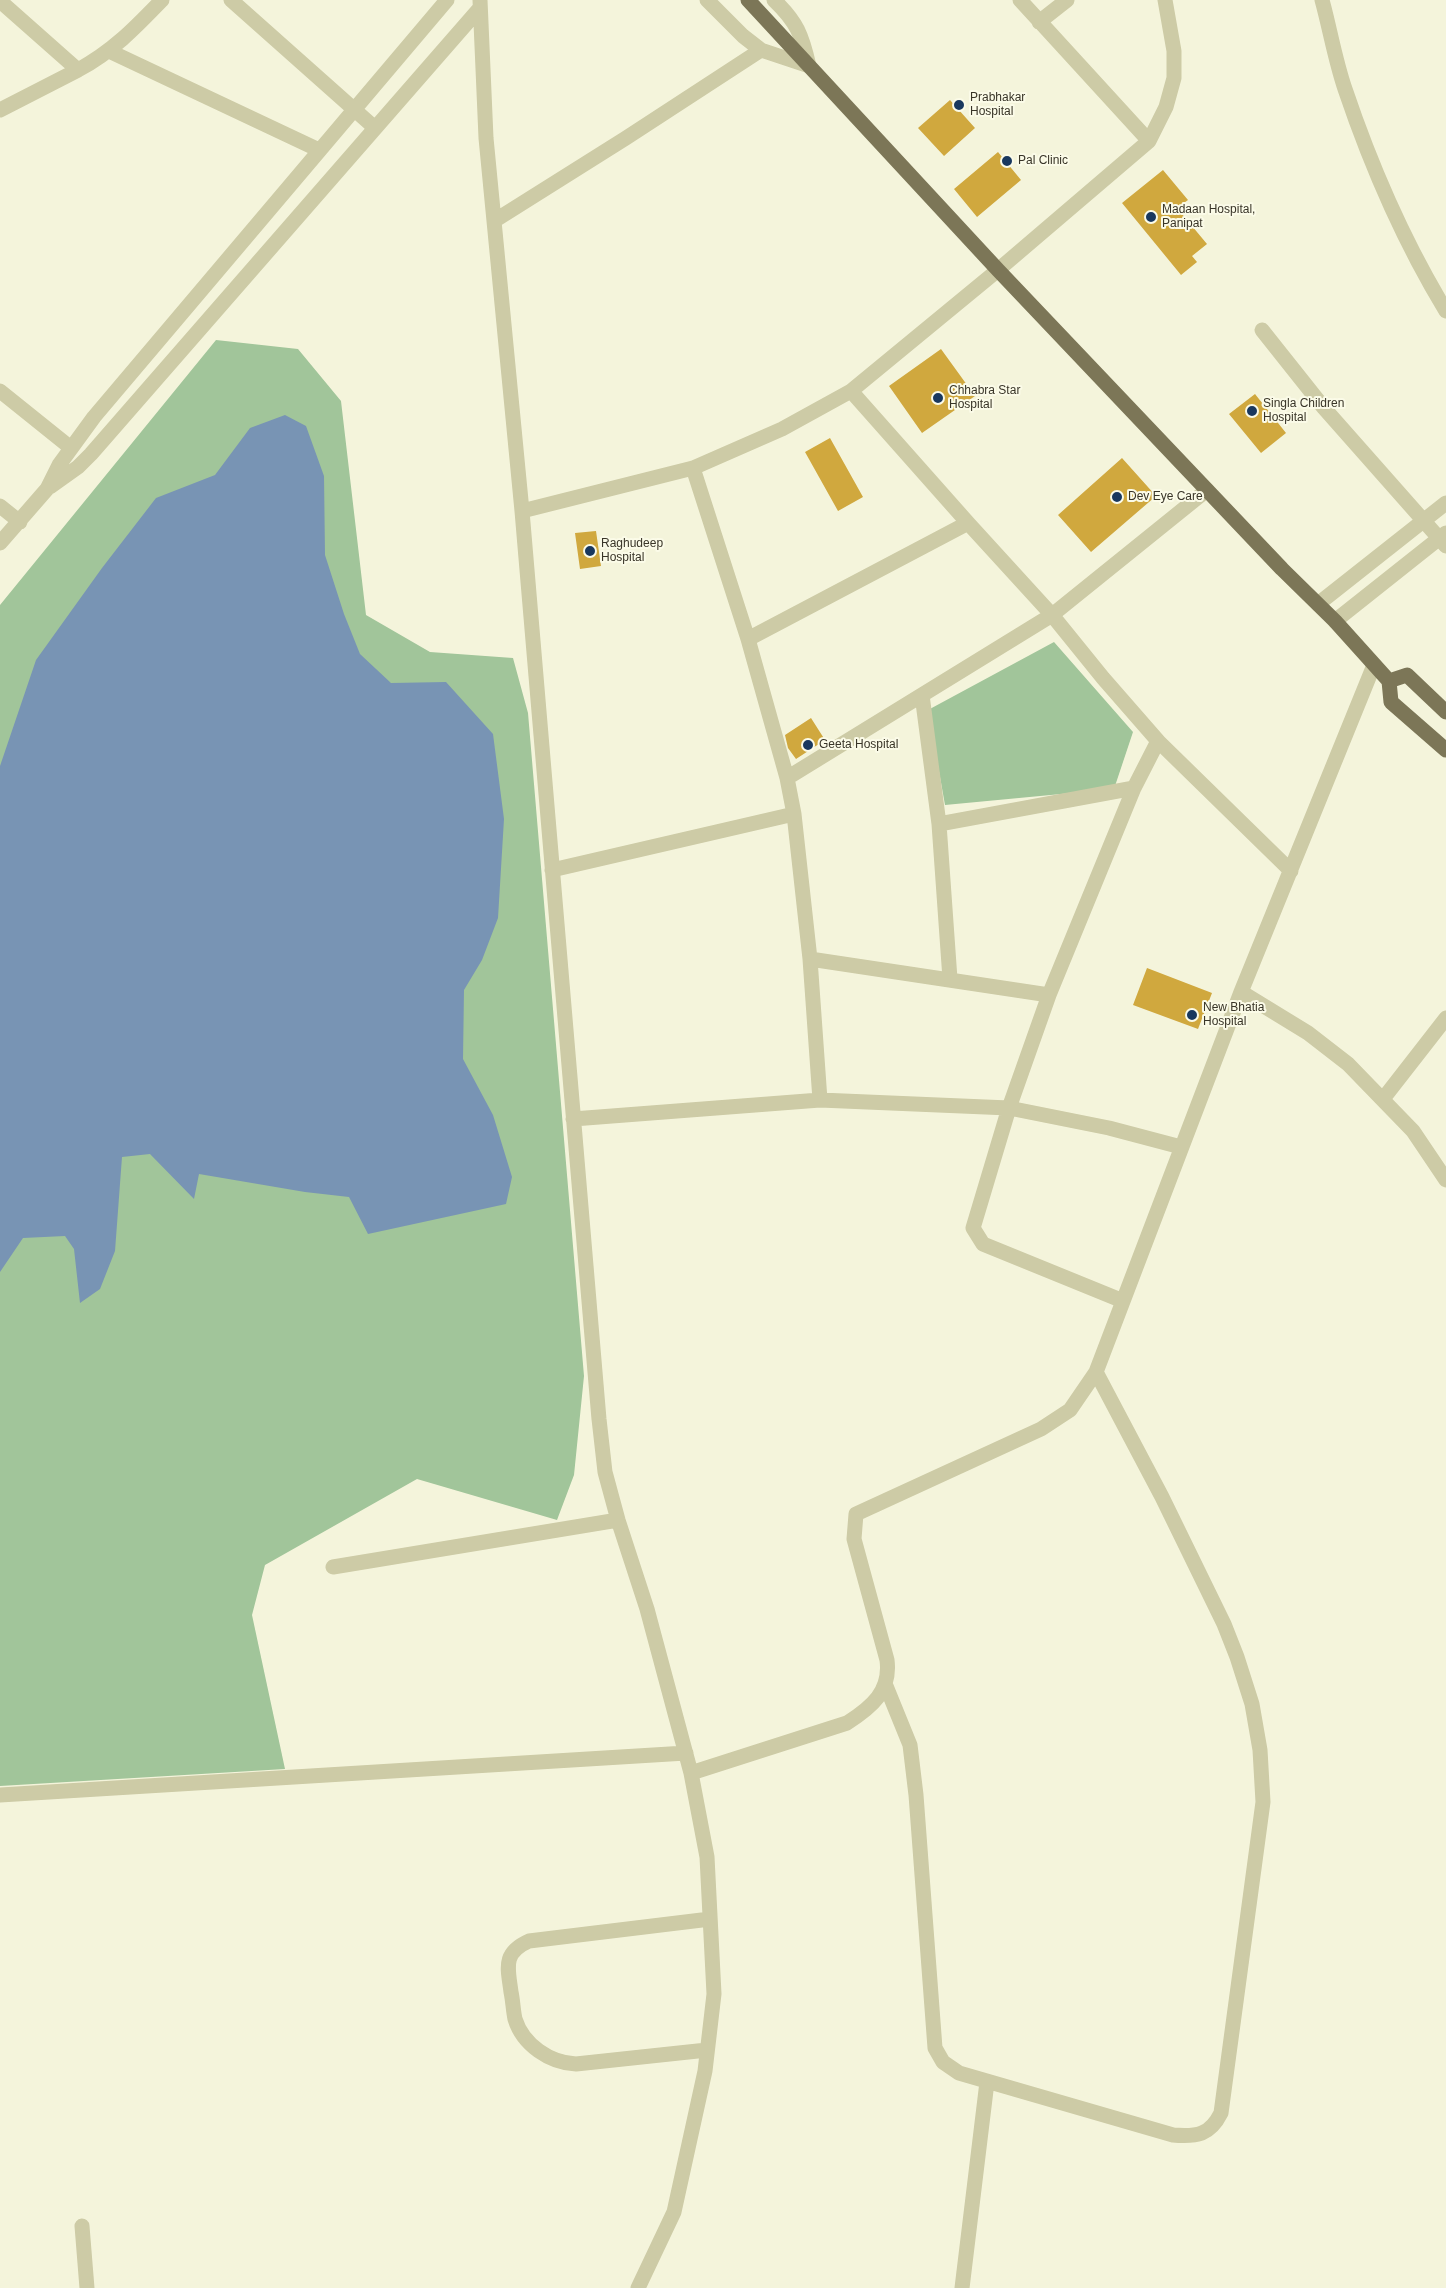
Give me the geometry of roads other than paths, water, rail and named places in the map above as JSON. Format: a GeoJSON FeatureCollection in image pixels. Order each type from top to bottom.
{"type":"FeatureCollection","features":[{"type":"Feature","properties":{"kind":"main road"},"geometry":{"type":"LineString","coordinates":[[752,4],[998,270],[1207,490],[1335,621],[1389,680],[1391,702],[1446,750]]}},
{"type":"Feature","properties":{"kind":"main road"},"geometry":{"type":"LineString","coordinates":[[1389,680],[1407,675],[1446,712]]}},
{"type":"Feature","properties":{"kind":"street"},"geometry":{"type":"LineString","coordinates":[[0,110],[78,70],[109,51],[122,41],[162,0]]}},
{"type":"Feature","properties":{"kind":"street"},"geometry":{"type":"LineString","coordinates":[[231,0],[375,128]]}},
{"type":"Feature","properties":{"kind":"street"},"geometry":{"type":"LineString","coordinates":[[0,543],[47,489],[71,448],[133,371],[447,0]]}},
{"type":"Feature","properties":{"kind":"street"},"geometry":{"type":"LineString","coordinates":[[707,0],[743,36],[761,50],[780,58],[809,66],[802,36],[796,23],[774,0]]}},
{"type":"Feature","properties":{"kind":"street"},"geometry":{"type":"LineString","coordinates":[[1020,0],[1149,140]]}},
{"type":"Feature","properties":{"kind":"street"},"geometry":{"type":"LineString","coordinates":[[1039,22],[1067,0]]}},
{"type":"Feature","properties":{"kind":"street"},"geometry":{"type":"LineString","coordinates":[[522,511],[693,468],[782,429],[851,391],[998,270],[1149,140],[1166,107],[1174,78],[1174,51],[1165,0]]}},
{"type":"Feature","properties":{"kind":"street"},"geometry":{"type":"LineString","coordinates":[[1322,0],[1344,88],[1383,188],[1440,287],[1446,311]]}},
{"type":"Feature","properties":{"kind":"street"},"geometry":{"type":"LineString","coordinates":[[0,1],[78,70]]}},
{"type":"Feature","properties":{"kind":"street"},"geometry":{"type":"LineString","coordinates":[[47,489],[78,467],[91,454],[375,128],[480,4]]}},
{"type":"Feature","properties":{"kind":"street"},"geometry":{"type":"LineString","coordinates":[[480,4],[486,138],[522,511],[599,1419],[606,1472],[618,1520],[648,1609],[686,1753],[707,1857],[714,1994],[705,2071],[674,2212],[638,2288]]}},
{"type":"Feature","properties":{"kind":"street"},"geometry":{"type":"LineString","coordinates":[[494,221],[761,50]]}},
{"type":"Feature","properties":{"kind":"street"},"geometry":{"type":"LineString","coordinates":[[109,51],[319,150]]}},
{"type":"Feature","properties":{"kind":"street"},"geometry":{"type":"LineString","coordinates":[[1262,330],[1324,408],[1424,521],[1444,539],[1335,621]]}},
{"type":"Feature","properties":{"kind":"street"},"geometry":{"type":"LineString","coordinates":[[0,391],[71,448]]}},
{"type":"Feature","properties":{"kind":"street"},"geometry":{"type":"LineString","coordinates":[[851,391],[968,524],[1052,615],[1103,678],[1158,741],[1291,871]]}},
{"type":"Feature","properties":{"kind":"street"},"geometry":{"type":"LineString","coordinates":[[693,468],[748,639],[787,778],[794,814],[810,960],[820,1100]]}},
{"type":"Feature","properties":{"kind":"street"},"geometry":{"type":"LineString","coordinates":[[787,778],[1052,615],[1207,490]]}},
{"type":"Feature","properties":{"kind":"street"},"geometry":{"type":"LineString","coordinates":[[1318,604],[1446,503]]}},
{"type":"Feature","properties":{"kind":"street"},"geometry":{"type":"LineString","coordinates":[[0,506],[20,522]]}},
{"type":"Feature","properties":{"kind":"street"},"geometry":{"type":"LineString","coordinates":[[748,639],[968,524]]}},
{"type":"Feature","properties":{"kind":"street"},"geometry":{"type":"LineString","coordinates":[[1096,1372],[1162,1497],[1224,1624],[1252,1704],[1260,1750],[1263,1802],[1221,2113],[1214,2126],[1202,2133],[1189,2137],[1173,2135],[987,2082],[950,2068],[943,2062],[935,2048],[916,1795],[910,1745],[886,1686],[887,1660],[854,1538],[856,1514],[1042,1429],[1070,1410],[1096,1372],[1241,992],[1374,665]]}},
{"type":"Feature","properties":{"kind":"street"},"geometry":{"type":"LineString","coordinates":[[922,696],[939,824],[950,979]]}},
{"type":"Feature","properties":{"kind":"street"},"geometry":{"type":"LineString","coordinates":[[1122,1301],[983,1244],[973,1228],[975,1216],[1009,1108],[1048,995],[1134,788],[1158,741]]}},
{"type":"Feature","properties":{"kind":"street"},"geometry":{"type":"LineString","coordinates":[[939,824],[1134,788]]}},
{"type":"Feature","properties":{"kind":"street"},"geometry":{"type":"LineString","coordinates":[[552,870],[794,814]]}},
{"type":"Feature","properties":{"kind":"street"},"geometry":{"type":"LineString","coordinates":[[810,960],[950,979],[1048,995]]}},
{"type":"Feature","properties":{"kind":"street"},"geometry":{"type":"LineString","coordinates":[[1241,992],[1315,1038],[1348,1064],[1413,1131],[1446,1180]]}},
{"type":"Feature","properties":{"kind":"street"},"geometry":{"type":"LineString","coordinates":[[1383,1099],[1445,1022]]}},
{"type":"Feature","properties":{"kind":"street"},"geometry":{"type":"LineString","coordinates":[[573,1119],[820,1100],[1009,1108],[1110,1128],[1181,1147]]}},
{"type":"Feature","properties":{"kind":"street"},"geometry":{"type":"LineString","coordinates":[[333,1567],[618,1520]]}},
{"type":"Feature","properties":{"kind":"street"},"geometry":{"type":"LineString","coordinates":[[691,1773],[847,1723],[864,1712],[886,1686]]}},
{"type":"Feature","properties":{"kind":"street"},"geometry":{"type":"LineString","coordinates":[[0,1795],[686,1753]]}},
{"type":"Feature","properties":{"kind":"street"},"geometry":{"type":"LineString","coordinates":[[707,2050],[562,2064],[551,2059],[533,2046],[521,2032],[515,2018],[507,1964],[513,1951],[529,1941],[710,1920]]}},
{"type":"Feature","properties":{"kind":"street"},"geometry":{"type":"LineString","coordinates":[[962,2288],[987,2082]]}},
{"type":"Feature","properties":{"kind":"street"},"geometry":{"type":"LineString","coordinates":[[82,2226],[87,2288]]}},
{"type":"Feature","properties":{"kind":"water"},"geometry":{"type":"Polygon","coordinates":[[[285,415],[306,426],[324,476],[325,555],[344,614],[360,654],[391,683],[446,682],[493,734],[504,819],[498,918],[482,960],[464,990],[463,1059],[493,1115],[512,1177],[506,1204],[368,1234],[349,1197],[305,1192],[199,1174],[194,1199],[150,1154],[122,1157],[115,1251],[100,1289],[80,1303],[74,1249],[65,1236],[23,1238],[0,1272],[0,766],[36,660],[102,568],[156,498],[215,475],[250,428],[285,415]]]}},
{"type":"Feature","properties":{"kind":"place","name":"Prabhakar Hospital"},"geometry":{"type":"Point","coordinates":[959,105]}},
{"type":"Feature","properties":{"kind":"place","name":"Pal Clinic"},"geometry":{"type":"Point","coordinates":[1007,161]}},
{"type":"Feature","properties":{"kind":"place","name":"Madaan Hospital, Panipat"},"geometry":{"type":"Point","coordinates":[1151,217]}},
{"type":"Feature","properties":{"kind":"place","name":"Chhabra Star Hospital"},"geometry":{"type":"Point","coordinates":[938,398]}},
{"type":"Feature","properties":{"kind":"place","name":"Singla Children Hospital"},"geometry":{"type":"Point","coordinates":[1252,411]}},
{"type":"Feature","properties":{"kind":"place","name":"Dev Eye Care"},"geometry":{"type":"Point","coordinates":[1117,497]}},
{"type":"Feature","properties":{"kind":"place","name":"Raghudeep Hospital"},"geometry":{"type":"Point","coordinates":[590,551]}},
{"type":"Feature","properties":{"kind":"place","name":"Geeta Hospital"},"geometry":{"type":"Point","coordinates":[808,745]}},
{"type":"Feature","properties":{"kind":"place","name":"New Bhatia Hospital"},"geometry":{"type":"Point","coordinates":[1192,1015]}}]}
